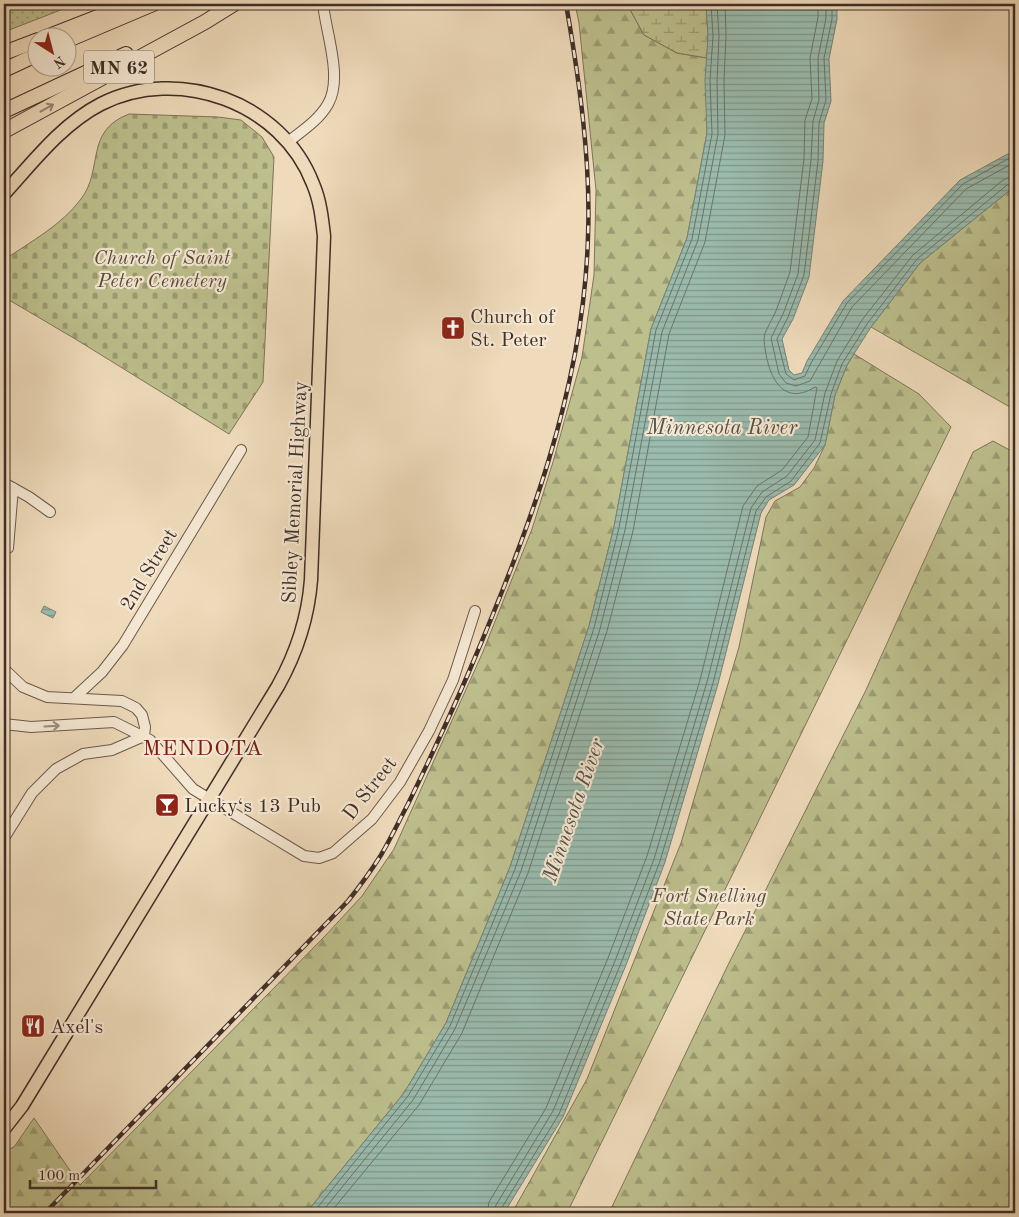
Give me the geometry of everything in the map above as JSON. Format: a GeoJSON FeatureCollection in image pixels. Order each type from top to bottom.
{"type":"FeatureCollection","features":[{"type":"Feature","properties":{"kind":"highway"},"geometry":{"type":"LineString","coordinates":[[70,28],[131,4]]}},
{"type":"Feature","properties":{"kind":"highway","name":"MN 62"},"geometry":{"type":"LineString","coordinates":[[78,36],[153,4]]}},
{"type":"Feature","properties":{"kind":"highway"},"geometry":{"type":"LineString","coordinates":[[4,111],[234,4]]}},
{"type":"Feature","properties":{"kind":"highway","name":"MN 62"},"geometry":{"type":"LineString","coordinates":[[4,131],[234,4]]}},
{"type":"Feature","properties":{"kind":"highway"},"geometry":{"type":"LineString","coordinates":[[4,53],[28,44]]}},
{"type":"Feature","properties":{"kind":"highway"},"geometry":{"type":"LineString","coordinates":[[4,70],[28,59]]}},
{"type":"Feature","properties":{"kind":"main road","name":"Sibley Memorial Highway"},"geometry":{"type":"LineString","coordinates":[[4,194],[60,135],[80,118],[113,99],[141,91],[181,88],[219,96],[242,106],[259,116],[288,142],[301,160],[313,183],[320,209],[324,236],[310,597],[301,637],[289,667],[22,1106],[4,1129]]}},
{"type":"Feature","properties":{"kind":"street"},"geometry":{"type":"LineString","coordinates":[[288,142],[314,121],[328,104],[334,84],[332,52],[323,4]]}},
{"type":"Feature","properties":{"kind":"street","name":"2nd Street"},"geometry":{"type":"LineString","coordinates":[[74,698],[102,672],[123,646],[241,450]]}},
{"type":"Feature","properties":{"kind":"street"},"geometry":{"type":"LineString","coordinates":[[8,486],[50,512]]}},
{"type":"Feature","properties":{"kind":"street"},"geometry":{"type":"LineString","coordinates":[[8,486],[8,548]]}},
{"type":"Feature","properties":{"kind":"street","name":"D Street"},"geometry":{"type":"LineString","coordinates":[[4,724],[30,727],[114,722],[144,736],[157,746],[166,759],[194,789],[209,799],[304,856],[319,858],[333,853],[372,819],[400,782],[429,731],[453,680],[475,611]]}},
{"type":"Feature","properties":{"kind":"street"},"geometry":{"type":"LineString","coordinates":[[4,669],[23,687],[47,697],[122,701],[136,708],[142,715],[145,726],[144,736],[112,750],[84,754],[56,770],[32,793],[4,838]]}},
{"type":"Feature","properties":{"kind":"green space"},"geometry":{"type":"Polygon","coordinates":[[[4,4],[76,4],[4,32],[4,4]]]}},
{"type":"Feature","properties":{"kind":"green space"},"geometry":{"type":"Polygon","coordinates":[[[575,4],[627,4],[644,35],[677,53],[707,58],[707,133],[687,238],[651,329],[614,527],[589,626],[510,867],[446,1023],[404,1093],[306,1213],[4,1213],[4,1151],[14,1147],[34,1118],[80,1185],[325,936],[362,896],[394,849],[482,654],[532,529],[582,357],[594,275],[596,190],[579,23],[575,4]]]}},
{"type":"Feature","properties":{"kind":"green space"},"geometry":{"type":"Polygon","coordinates":[[[627,4],[706,4],[707,58],[677,53],[644,35],[627,4]]]}},
{"type":"Feature","properties":{"kind":"green space","name":"Church of Saint Peter Cemetery"},"geometry":{"type":"Polygon","coordinates":[[[129,114],[218,117],[241,120],[262,137],[274,157],[263,382],[229,434],[4,297],[4,260],[65,217],[81,199],[92,175],[100,140],[115,121],[129,114]]]}},
{"type":"Feature","properties":{"kind":"green space"},"geometry":{"type":"Polygon","coordinates":[[[1015,186],[1015,410],[871,327],[920,263],[1015,186]]]}},
{"type":"Feature","properties":{"kind":"green space","name":"Fort Snelling State Park"},"geometry":{"type":"Polygon","coordinates":[[[854,354],[919,394],[951,427],[567,1213],[512,1213],[587,1079],[681,843],[739,647],[766,517],[775,501],[800,487],[814,468],[825,445],[835,395],[847,365],[854,354]]]}},
{"type":"Feature","properties":{"kind":"green space"},"geometry":{"type":"Polygon","coordinates":[[[993,441],[1015,453],[1015,1212],[609,1213],[728,965],[866,690],[973,452],[993,441]]]}},
{"type":"Feature","properties":{"kind":"water","name":"Minnesota River"},"geometry":{"type":"Polygon","coordinates":[[[706,4],[837,4],[837,19],[829,59],[831,101],[824,123],[823,161],[809,277],[793,319],[782,339],[789,370],[794,375],[802,373],[807,361],[843,301],[960,180],[1015,150],[1015,186],[920,263],[871,327],[847,365],[835,395],[825,445],[794,485],[769,500],[761,513],[718,684],[665,862],[626,965],[563,1117],[504,1213],[306,1213],[404,1093],[446,1023],[510,867],[589,626],[614,527],[651,329],[687,238],[707,133],[705,81],[708,36],[706,4]]]}},
{"type":"Feature","properties":{"kind":"water"},"geometry":{"type":"Polygon","coordinates":[[[44,606],[56,612],[53,618],[41,612],[44,606]]]}},
{"type":"Feature","properties":{"kind":"railway"},"geometry":{"type":"LineString","coordinates":[[45,1213],[348,901],[377,861],[392,836],[468,674],[531,515],[564,405],[576,349],[584,293],[588,236],[588,179],[583,120],[566,4]]}},
{"type":"Feature","properties":{"kind":"place","name":"Church of St. Peter"},"geometry":{"type":"Point","coordinates":[453,328]}},
{"type":"Feature","properties":{"kind":"place","name":"Lucky‘s 13 Pub"},"geometry":{"type":"Point","coordinates":[167,805]}},
{"type":"Feature","properties":{"kind":"place","name":"Axel's"},"geometry":{"type":"Point","coordinates":[33,1026]}},
{"type":"Feature","properties":{"kind":"district","name":"MENDOTA"},"geometry":{"type":"Point","coordinates":[203,747]}}]}
